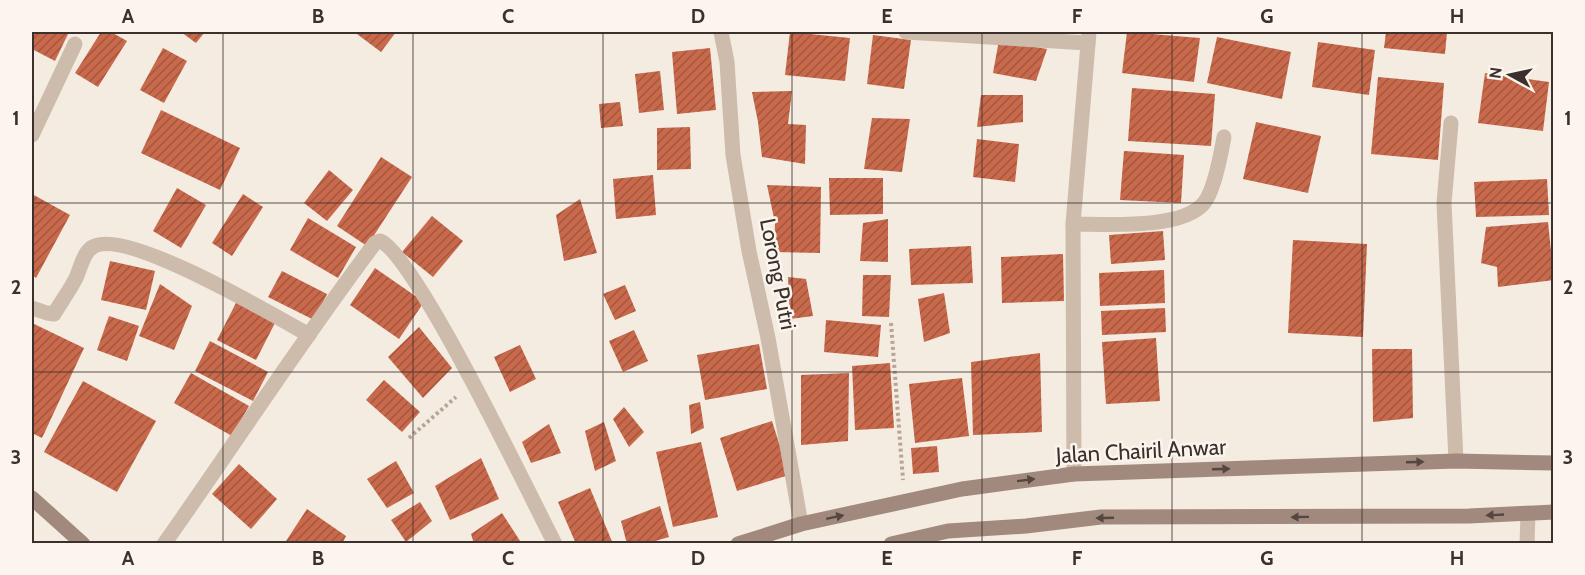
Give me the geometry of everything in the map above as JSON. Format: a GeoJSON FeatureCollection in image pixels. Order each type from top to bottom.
{"type":"FeatureCollection","features":[{"type":"Feature","properties":{"kind":"main road","name":"Jalan Chairil Anwar"},"geometry":{"type":"LineString","coordinates":[[738,543],[801,524],[962,489],[1074,474],[1456,461],[1554,463]]}},
{"type":"Feature","properties":{"kind":"main road"},"geometry":{"type":"LineString","coordinates":[[32,498],[83,543]]}},
{"type":"Feature","properties":{"kind":"main road"},"geometry":{"type":"LineString","coordinates":[[891,543],[948,531],[1101,518],[1469,516],[1554,512]]}},
{"type":"Feature","properties":{"kind":"street","name":"Lorong Putri"},"geometry":{"type":"LineString","coordinates":[[721,32],[727,62],[733,155],[749,252],[768,338],[801,524]]}},
{"type":"Feature","properties":{"kind":"street"},"geometry":{"type":"LineString","coordinates":[[906,32],[1088,37],[1073,224],[1074,474]]}},
{"type":"Feature","properties":{"kind":"street"},"geometry":{"type":"LineString","coordinates":[[32,135],[75,44]]}},
{"type":"Feature","properties":{"kind":"street"},"geometry":{"type":"LineString","coordinates":[[1451,123],[1444,202],[1456,461]]}},
{"type":"Feature","properties":{"kind":"street"},"geometry":{"type":"LineString","coordinates":[[1073,224],[1155,221],[1190,214],[1204,203],[1221,158],[1224,137]]}},
{"type":"Feature","properties":{"kind":"street"},"geometry":{"type":"LineString","coordinates":[[164,543],[324,310],[375,243],[380,241],[385,242],[406,267],[440,323],[555,543]]}},
{"type":"Feature","properties":{"kind":"street"},"geometry":{"type":"LineString","coordinates":[[32,308],[46,314],[54,314],[75,280],[89,249],[109,245],[145,252],[195,272],[309,335]]}},
{"type":"Feature","properties":{"kind":"street"},"geometry":{"type":"LineString","coordinates":[[1527,543],[1528,513]]}},
{"type":"Feature","properties":{"kind":"path"},"geometry":{"type":"LineString","coordinates":[[891,323],[904,502]]}},
{"type":"Feature","properties":{"kind":"path"},"geometry":{"type":"LineString","coordinates":[[409,438],[472,383]]}},
{"type":"Feature","properties":{"kind":"building"},"geometry":{"type":"Polygon","coordinates":[[[32,32],[69,32],[55,61],[32,49],[32,32]]]}},
{"type":"Feature","properties":{"kind":"building"},"geometry":{"type":"Polygon","coordinates":[[[101,32],[111,32],[127,41],[98,87],[75,73],[101,32]]]}},
{"type":"Feature","properties":{"kind":"building"},"geometry":{"type":"Polygon","coordinates":[[[181,32],[205,32],[196,43],[181,32]]]}},
{"type":"Feature","properties":{"kind":"building"},"geometry":{"type":"Polygon","coordinates":[[[359,32],[396,32],[381,52],[357,34],[359,32]]]}},
{"type":"Feature","properties":{"kind":"building"},"geometry":{"type":"Polygon","coordinates":[[[790,32],[850,38],[845,81],[785,75],[790,32]]]}},
{"type":"Feature","properties":{"kind":"building"},"geometry":{"type":"Polygon","coordinates":[[[1127,32],[1200,38],[1194,82],[1122,73],[1127,32]]]}},
{"type":"Feature","properties":{"kind":"building"},"geometry":{"type":"Polygon","coordinates":[[[1386,32],[1447,32],[1445,54],[1384,48],[1386,32]]]}},
{"type":"Feature","properties":{"kind":"building"},"geometry":{"type":"Polygon","coordinates":[[[873,35],[911,40],[904,89],[867,84],[873,35]]]}},
{"type":"Feature","properties":{"kind":"building"},"geometry":{"type":"Polygon","coordinates":[[[1217,37],[1291,52],[1282,99],[1207,83],[1217,37]]]}},
{"type":"Feature","properties":{"kind":"building"},"geometry":{"type":"Polygon","coordinates":[[[999,40],[1047,49],[1036,81],[993,73],[999,40]]]}},
{"type":"Feature","properties":{"kind":"building"},"geometry":{"type":"Polygon","coordinates":[[[1318,42],[1375,50],[1369,95],[1312,87],[1318,42]]]}},
{"type":"Feature","properties":{"kind":"building"},"geometry":{"type":"Polygon","coordinates":[[[163,48],[187,61],[164,103],[140,90],[163,48]]]}},
{"type":"Feature","properties":{"kind":"building"},"geometry":{"type":"Polygon","coordinates":[[[710,48],[716,110],[677,114],[672,52],[710,48]]]}},
{"type":"Feature","properties":{"kind":"building"},"geometry":{"type":"Polygon","coordinates":[[[660,71],[664,110],[639,113],[635,74],[660,71]]]}},
{"type":"Feature","properties":{"kind":"building"},"geometry":{"type":"Polygon","coordinates":[[[1485,73],[1549,82],[1543,131],[1478,123],[1485,73]]]}},
{"type":"Feature","properties":{"kind":"building"},"geometry":{"type":"Polygon","coordinates":[[[1378,77],[1444,83],[1438,160],[1371,154],[1378,77]]]}},
{"type":"Feature","properties":{"kind":"building"},"geometry":{"type":"Polygon","coordinates":[[[1132,88],[1215,94],[1211,146],[1128,141],[1132,88]]]}},
{"type":"Feature","properties":{"kind":"building"},"geometry":{"type":"Polygon","coordinates":[[[792,91],[788,124],[806,125],[805,164],[762,157],[752,92],[792,91]]]}},
{"type":"Feature","properties":{"kind":"building"},"geometry":{"type":"Polygon","coordinates":[[[981,95],[1023,95],[1023,122],[977,127],[981,95]]]}},
{"type":"Feature","properties":{"kind":"building"},"geometry":{"type":"Polygon","coordinates":[[[620,102],[623,126],[601,128],[599,104],[620,102]]]}},
{"type":"Feature","properties":{"kind":"building"},"geometry":{"type":"Polygon","coordinates":[[[161,110],[240,148],[220,190],[141,153],[161,110]]]}},
{"type":"Feature","properties":{"kind":"building"},"geometry":{"type":"Polygon","coordinates":[[[872,118],[910,119],[902,172],[864,169],[872,118]]]}},
{"type":"Feature","properties":{"kind":"building"},"geometry":{"type":"Polygon","coordinates":[[[1256,122],[1321,136],[1308,193],[1243,179],[1256,122]]]}},
{"type":"Feature","properties":{"kind":"building"},"geometry":{"type":"Polygon","coordinates":[[[690,127],[691,169],[657,170],[657,128],[690,127]]]}},
{"type":"Feature","properties":{"kind":"building"},"geometry":{"type":"Polygon","coordinates":[[[977,139],[1019,144],[1015,182],[973,177],[977,139]]]}},
{"type":"Feature","properties":{"kind":"building"},"geometry":{"type":"Polygon","coordinates":[[[1124,151],[1184,155],[1181,203],[1120,200],[1124,151]]]}},
{"type":"Feature","properties":{"kind":"building"},"geometry":{"type":"Polygon","coordinates":[[[381,157],[412,177],[367,246],[337,226],[381,157]]]}},
{"type":"Feature","properties":{"kind":"building"},"geometry":{"type":"Polygon","coordinates":[[[329,170],[353,190],[327,221],[304,203],[329,170]]]}},
{"type":"Feature","properties":{"kind":"building"},"geometry":{"type":"Polygon","coordinates":[[[653,175],[656,215],[616,219],[613,179],[653,175]]]}},
{"type":"Feature","properties":{"kind":"building"},"geometry":{"type":"Polygon","coordinates":[[[829,178],[883,178],[883,214],[830,215],[829,178]]]}},
{"type":"Feature","properties":{"kind":"building"},"geometry":{"type":"Polygon","coordinates":[[[1547,179],[1549,215],[1476,217],[1474,182],[1547,179]]]}},
{"type":"Feature","properties":{"kind":"building"},"geometry":{"type":"Polygon","coordinates":[[[767,185],[821,187],[820,253],[774,252],[775,223],[767,185]]]}},
{"type":"Feature","properties":{"kind":"building"},"geometry":{"type":"Polygon","coordinates":[[[177,188],[206,205],[181,248],[153,231],[177,188]]]}},
{"type":"Feature","properties":{"kind":"building"},"geometry":{"type":"Polygon","coordinates":[[[32,194],[70,215],[36,278],[32,275],[32,194]]]}},
{"type":"Feature","properties":{"kind":"building"},"geometry":{"type":"Polygon","coordinates":[[[243,194],[263,207],[232,256],[212,243],[243,194]]]}},
{"type":"Feature","properties":{"kind":"building"},"geometry":{"type":"Polygon","coordinates":[[[580,199],[597,253],[564,261],[556,215],[580,199]]]}},
{"type":"Feature","properties":{"kind":"building"},"geometry":{"type":"Polygon","coordinates":[[[432,216],[463,241],[433,277],[402,252],[432,216]]]}},
{"type":"Feature","properties":{"kind":"building"},"geometry":{"type":"Polygon","coordinates":[[[308,218],[356,247],[338,278],[290,250],[308,218]]]}},
{"type":"Feature","properties":{"kind":"building"},"geometry":{"type":"Polygon","coordinates":[[[888,219],[888,262],[860,261],[863,223],[888,219]]]}},
{"type":"Feature","properties":{"kind":"building"},"geometry":{"type":"Polygon","coordinates":[[[1548,222],[1554,280],[1498,287],[1497,267],[1481,263],[1486,227],[1548,222]]]}},
{"type":"Feature","properties":{"kind":"building"},"geometry":{"type":"Polygon","coordinates":[[[1163,231],[1165,260],[1111,264],[1109,235],[1163,231]]]}},
{"type":"Feature","properties":{"kind":"building"},"geometry":{"type":"Polygon","coordinates":[[[1293,240],[1367,244],[1363,337],[1288,333],[1293,240]]]}},
{"type":"Feature","properties":{"kind":"building"},"geometry":{"type":"Polygon","coordinates":[[[971,246],[973,283],[911,285],[909,249],[971,246]]]}},
{"type":"Feature","properties":{"kind":"building"},"geometry":{"type":"Polygon","coordinates":[[[1063,254],[1064,301],[1002,303],[1001,257],[1063,254]]]}},
{"type":"Feature","properties":{"kind":"building"},"geometry":{"type":"Polygon","coordinates":[[[110,261],[155,271],[146,310],[101,300],[110,261]]]}},
{"type":"Feature","properties":{"kind":"building"},"geometry":{"type":"Polygon","coordinates":[[[375,268],[424,302],[399,339],[350,305],[375,268]]]}},
{"type":"Feature","properties":{"kind":"building"},"geometry":{"type":"Polygon","coordinates":[[[1164,270],[1165,303],[1100,306],[1099,273],[1164,270]]]}},
{"type":"Feature","properties":{"kind":"building"},"geometry":{"type":"Polygon","coordinates":[[[282,271],[327,294],[314,320],[268,297],[282,271]]]}},
{"type":"Feature","properties":{"kind":"building"},"geometry":{"type":"Polygon","coordinates":[[[863,275],[891,275],[889,317],[862,316],[863,275]]]}},
{"type":"Feature","properties":{"kind":"building"},"geometry":{"type":"Polygon","coordinates":[[[788,277],[806,279],[813,316],[790,319],[788,277]]]}},
{"type":"Feature","properties":{"kind":"building"},"geometry":{"type":"Polygon","coordinates":[[[160,284],[192,306],[174,350],[139,336],[160,284]]]}},
{"type":"Feature","properties":{"kind":"building"},"geometry":{"type":"Polygon","coordinates":[[[625,285],[636,311],[615,320],[603,294],[625,285]]]}},
{"type":"Feature","properties":{"kind":"building"},"geometry":{"type":"Polygon","coordinates":[[[944,293],[950,333],[924,342],[918,299],[944,293]]]}},
{"type":"Feature","properties":{"kind":"building"},"geometry":{"type":"Polygon","coordinates":[[[237,301],[276,321],[256,360],[217,340],[237,301]]]}},
{"type":"Feature","properties":{"kind":"building"},"geometry":{"type":"Polygon","coordinates":[[[1165,308],[1166,332],[1102,335],[1101,311],[1165,308]]]}},
{"type":"Feature","properties":{"kind":"building"},"geometry":{"type":"Polygon","coordinates":[[[109,316],[139,326],[127,361],[97,350],[109,316]]]}},
{"type":"Feature","properties":{"kind":"building"},"geometry":{"type":"Polygon","coordinates":[[[826,320],[881,325],[878,357],[824,352],[826,320]]]}},
{"type":"Feature","properties":{"kind":"building"},"geometry":{"type":"Polygon","coordinates":[[[32,323],[84,348],[42,438],[32,433],[32,323]]]}},
{"type":"Feature","properties":{"kind":"building"},"geometry":{"type":"Polygon","coordinates":[[[419,327],[452,368],[423,398],[388,357],[419,327]]]}},
{"type":"Feature","properties":{"kind":"building"},"geometry":{"type":"Polygon","coordinates":[[[634,330],[648,361],[623,372],[609,341],[634,330]]]}},
{"type":"Feature","properties":{"kind":"building"},"geometry":{"type":"Polygon","coordinates":[[[1156,338],[1160,401],[1106,404],[1102,342],[1156,338]]]}},
{"type":"Feature","properties":{"kind":"building"},"geometry":{"type":"Polygon","coordinates":[[[210,341],[268,372],[253,401],[195,371],[210,341]]]}},
{"type":"Feature","properties":{"kind":"building"},"geometry":{"type":"Polygon","coordinates":[[[759,344],[767,389],[705,400],[697,355],[759,344]]]}},
{"type":"Feature","properties":{"kind":"building"},"geometry":{"type":"Polygon","coordinates":[[[520,345],[536,379],[510,392],[494,357],[520,345]]]}},
{"type":"Feature","properties":{"kind":"building"},"geometry":{"type":"Polygon","coordinates":[[[1372,349],[1412,349],[1413,418],[1373,422],[1372,349]]]}},
{"type":"Feature","properties":{"kind":"building"},"geometry":{"type":"Polygon","coordinates":[[[1040,353],[1042,432],[973,435],[971,362],[1040,353]]]}},
{"type":"Feature","properties":{"kind":"building"},"geometry":{"type":"Polygon","coordinates":[[[890,363],[894,428],[855,430],[852,366],[890,363]]]}},
{"type":"Feature","properties":{"kind":"building"},"geometry":{"type":"Polygon","coordinates":[[[191,373],[249,406],[232,436],[174,403],[191,373]]]}},
{"type":"Feature","properties":{"kind":"building"},"geometry":{"type":"Polygon","coordinates":[[[849,373],[848,441],[801,445],[801,375],[849,373]]]}},
{"type":"Feature","properties":{"kind":"building"},"geometry":{"type":"Polygon","coordinates":[[[962,378],[969,436],[915,443],[909,384],[962,378]]]}},
{"type":"Feature","properties":{"kind":"building"},"geometry":{"type":"Polygon","coordinates":[[[384,380],[420,412],[402,432],[366,400],[384,380]]]}},
{"type":"Feature","properties":{"kind":"building"},"geometry":{"type":"Polygon","coordinates":[[[83,381],[156,421],[117,492],[44,452],[83,381]]]}},
{"type":"Feature","properties":{"kind":"building"},"geometry":{"type":"Polygon","coordinates":[[[700,402],[704,428],[691,434],[689,405],[700,402]]]}},
{"type":"Feature","properties":{"kind":"building"},"geometry":{"type":"Polygon","coordinates":[[[624,407],[644,432],[629,447],[613,419],[624,407]]]}},
{"type":"Feature","properties":{"kind":"building"},"geometry":{"type":"Polygon","coordinates":[[[772,421],[789,475],[737,491],[720,438],[772,421]]]}},
{"type":"Feature","properties":{"kind":"building"},"geometry":{"type":"Polygon","coordinates":[[[604,422],[616,461],[595,471],[585,431],[604,422]]]}},
{"type":"Feature","properties":{"kind":"building"},"geometry":{"type":"Polygon","coordinates":[[[549,424],[561,453],[531,463],[522,442],[549,424]]]}},
{"type":"Feature","properties":{"kind":"building"},"geometry":{"type":"Polygon","coordinates":[[[701,442],[718,517],[673,527],[656,452],[701,442]]]}},
{"type":"Feature","properties":{"kind":"building"},"geometry":{"type":"Polygon","coordinates":[[[937,446],[939,472],[913,474],[911,448],[937,446]]]}},
{"type":"Feature","properties":{"kind":"building"},"geometry":{"type":"Polygon","coordinates":[[[481,458],[499,499],[450,520],[435,486],[481,458]]]}},
{"type":"Feature","properties":{"kind":"building"},"geometry":{"type":"Polygon","coordinates":[[[396,461],[414,493],[387,508],[367,479],[396,461]]]}},
{"type":"Feature","properties":{"kind":"building"},"geometry":{"type":"Polygon","coordinates":[[[239,464],[277,499],[251,529],[212,494],[239,464]]]}},
{"type":"Feature","properties":{"kind":"building"},"geometry":{"type":"Polygon","coordinates":[[[590,488],[613,544],[576,544],[558,502],[590,488]]]}},
{"type":"Feature","properties":{"kind":"building"},"geometry":{"type":"Polygon","coordinates":[[[420,502],[432,521],[406,542],[391,520],[420,502]]]}},
{"type":"Feature","properties":{"kind":"building"},"geometry":{"type":"Polygon","coordinates":[[[660,506],[669,537],[645,544],[627,544],[621,521],[660,506]]]}},
{"type":"Feature","properties":{"kind":"building"},"geometry":{"type":"Polygon","coordinates":[[[307,509],[346,536],[342,544],[284,544],[307,509]]]}},
{"type":"Feature","properties":{"kind":"building"},"geometry":{"type":"Polygon","coordinates":[[[502,513],[522,544],[474,544],[471,534],[502,513]]]}}]}
